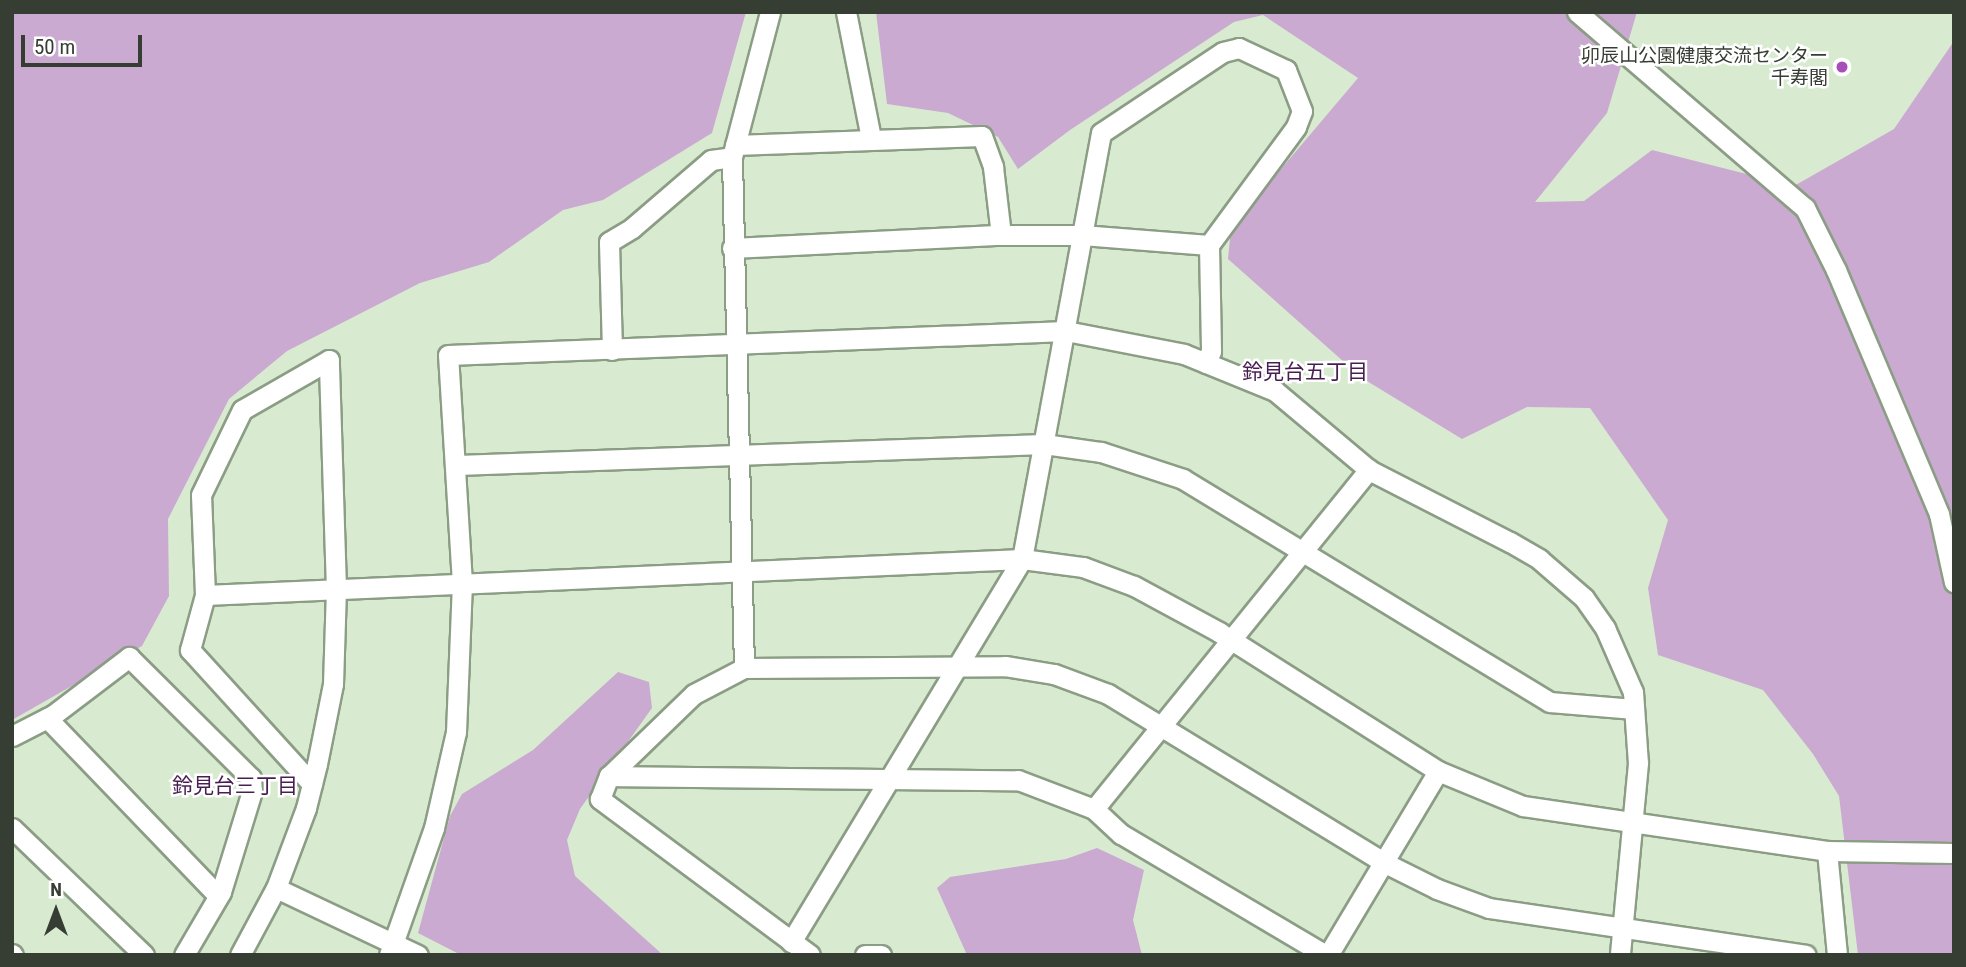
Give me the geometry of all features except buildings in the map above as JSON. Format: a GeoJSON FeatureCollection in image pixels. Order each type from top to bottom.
{"type":"FeatureCollection","features":[{"type":"Feature","properties":{"kind":"street"},"geometry":{"type":"LineString","coordinates":[[744,668],[733,346],[733,151],[770,12]]}},
{"type":"Feature","properties":{"kind":"street"},"geometry":{"type":"LineString","coordinates":[[846,12],[872,138]]}},
{"type":"Feature","properties":{"kind":"street"},"geometry":{"type":"LineString","coordinates":[[1577,12],[1805,208],[1836,270],[1939,514],[1954,582]]}},
{"type":"Feature","properties":{"kind":"street"},"geometry":{"type":"LineString","coordinates":[[791,942],[954,666],[1022,559],[1101,133],[1223,52],[1239,48],[1286,70],[1302,111],[1296,127],[1209,245],[1211,351],[1206,363]]}},
{"type":"Feature","properties":{"kind":"street"},"geometry":{"type":"LineString","coordinates":[[612,350],[609,242],[632,228],[711,160],[733,151],[872,138],[982,136],[993,167],[1002,235]]}},
{"type":"Feature","properties":{"kind":"street"},"geometry":{"type":"LineString","coordinates":[[732,248],[1002,235],[1082,236],[1209,245]]}},
{"type":"Feature","properties":{"kind":"street"},"geometry":{"type":"LineString","coordinates":[[392,949],[434,828],[456,732],[462,583],[457,465],[448,355],[1066,331],[1184,354],[1275,391],[1369,470],[1539,559],[1584,598],[1605,628],[1633,692],[1638,763],[1620,929],[1620,955]]}},
{"type":"Feature","properties":{"kind":"street"},"geometry":{"type":"LineString","coordinates":[[240,955],[276,888],[312,784],[333,684],[336,590],[329,360],[242,410],[201,495],[205,595],[190,650],[312,784]]}},
{"type":"Feature","properties":{"kind":"street"},"geometry":{"type":"LineString","coordinates":[[457,465],[1044,444],[1101,452],[1183,479],[1302,554],[1550,702],[1634,709]]}},
{"type":"Feature","properties":{"kind":"street"},"geometry":{"type":"LineString","coordinates":[[1094,809],[1233,641],[1369,470]]}},
{"type":"Feature","properties":{"kind":"street"},"geometry":{"type":"LineString","coordinates":[[205,595],[740,569],[1022,559],[1083,567],[1134,586],[1233,641],[1438,771],[1523,806],[1827,851],[1954,853]]}},
{"type":"Feature","properties":{"kind":"street"},"geometry":{"type":"LineString","coordinates":[[12,736],[47,718],[129,657],[251,778],[252,791],[218,896],[184,955]]}},
{"type":"Feature","properties":{"kind":"street"},"geometry":{"type":"LineString","coordinates":[[810,955],[600,799],[609,776],[705,685],[744,668],[1005,666],[1054,674],[1108,694],[1384,862],[1489,908],[1806,955]]}},
{"type":"Feature","properties":{"kind":"street"},"geometry":{"type":"LineString","coordinates":[[47,718],[218,896]]}},
{"type":"Feature","properties":{"kind":"street"},"geometry":{"type":"LineString","coordinates":[[609,776],[1018,780],[1094,809],[1121,834],[1327,955],[1438,771]]}},
{"type":"Feature","properties":{"kind":"street"},"geometry":{"type":"LineString","coordinates":[[12,828],[144,955]]}},
{"type":"Feature","properties":{"kind":"street"},"geometry":{"type":"LineString","coordinates":[[1827,851],[1837,955]]}},
{"type":"Feature","properties":{"kind":"street"},"geometry":{"type":"LineString","coordinates":[[276,888],[392,949],[418,955]]}},
{"type":"Feature","properties":{"kind":"street"},"geometry":{"type":"LineString","coordinates":[[865,955],[881,955]]}},
{"type":"Feature","properties":{"kind":"shaded area"},"geometry":{"type":"Polygon","coordinates":[[[12,12],[746,12],[712,133],[603,200],[563,210],[489,262],[420,283],[287,351],[229,399],[168,519],[169,596],[142,646],[12,720],[12,12]]]}},
{"type":"Feature","properties":{"kind":"shaded area"},"geometry":{"type":"Polygon","coordinates":[[[876,12],[1637,12],[1607,113],[1535,202],[1584,201],[1652,150],[1794,186],[1894,129],[1954,41],[1954,955],[1858,955],[1839,796],[1813,754],[1763,690],[1658,655],[1648,588],[1668,520],[1590,408],[1527,407],[1462,439],[1362,378],[1228,259],[1231,228],[1358,78],[1263,15],[1234,22],[1070,130],[1018,169],[998,137],[948,113],[887,104],[876,12]]]}},
{"type":"Feature","properties":{"kind":"shaded area"},"geometry":{"type":"Polygon","coordinates":[[[618,672],[649,682],[652,708],[580,809],[567,840],[575,876],[663,955],[461,955],[418,933],[450,816],[462,794],[533,750],[618,672]]]}},
{"type":"Feature","properties":{"kind":"shaded area"},"geometry":{"type":"Polygon","coordinates":[[[1097,848],[1144,870],[1133,920],[1142,955],[967,955],[937,888],[950,877],[1066,859],[1097,848]]]}},
{"type":"Feature","properties":{"kind":"place","name":"卯辰山公園健康交流センター 千寿閣"},"geometry":{"type":"Point","coordinates":[1842,67]}},
{"type":"Feature","properties":{"kind":"district","name":"鈴見台五丁目"},"geometry":{"type":"Point","coordinates":[1305,372]}},
{"type":"Feature","properties":{"kind":"district","name":"鈴見台三丁目"},"geometry":{"type":"Point","coordinates":[235,786]}}]}
